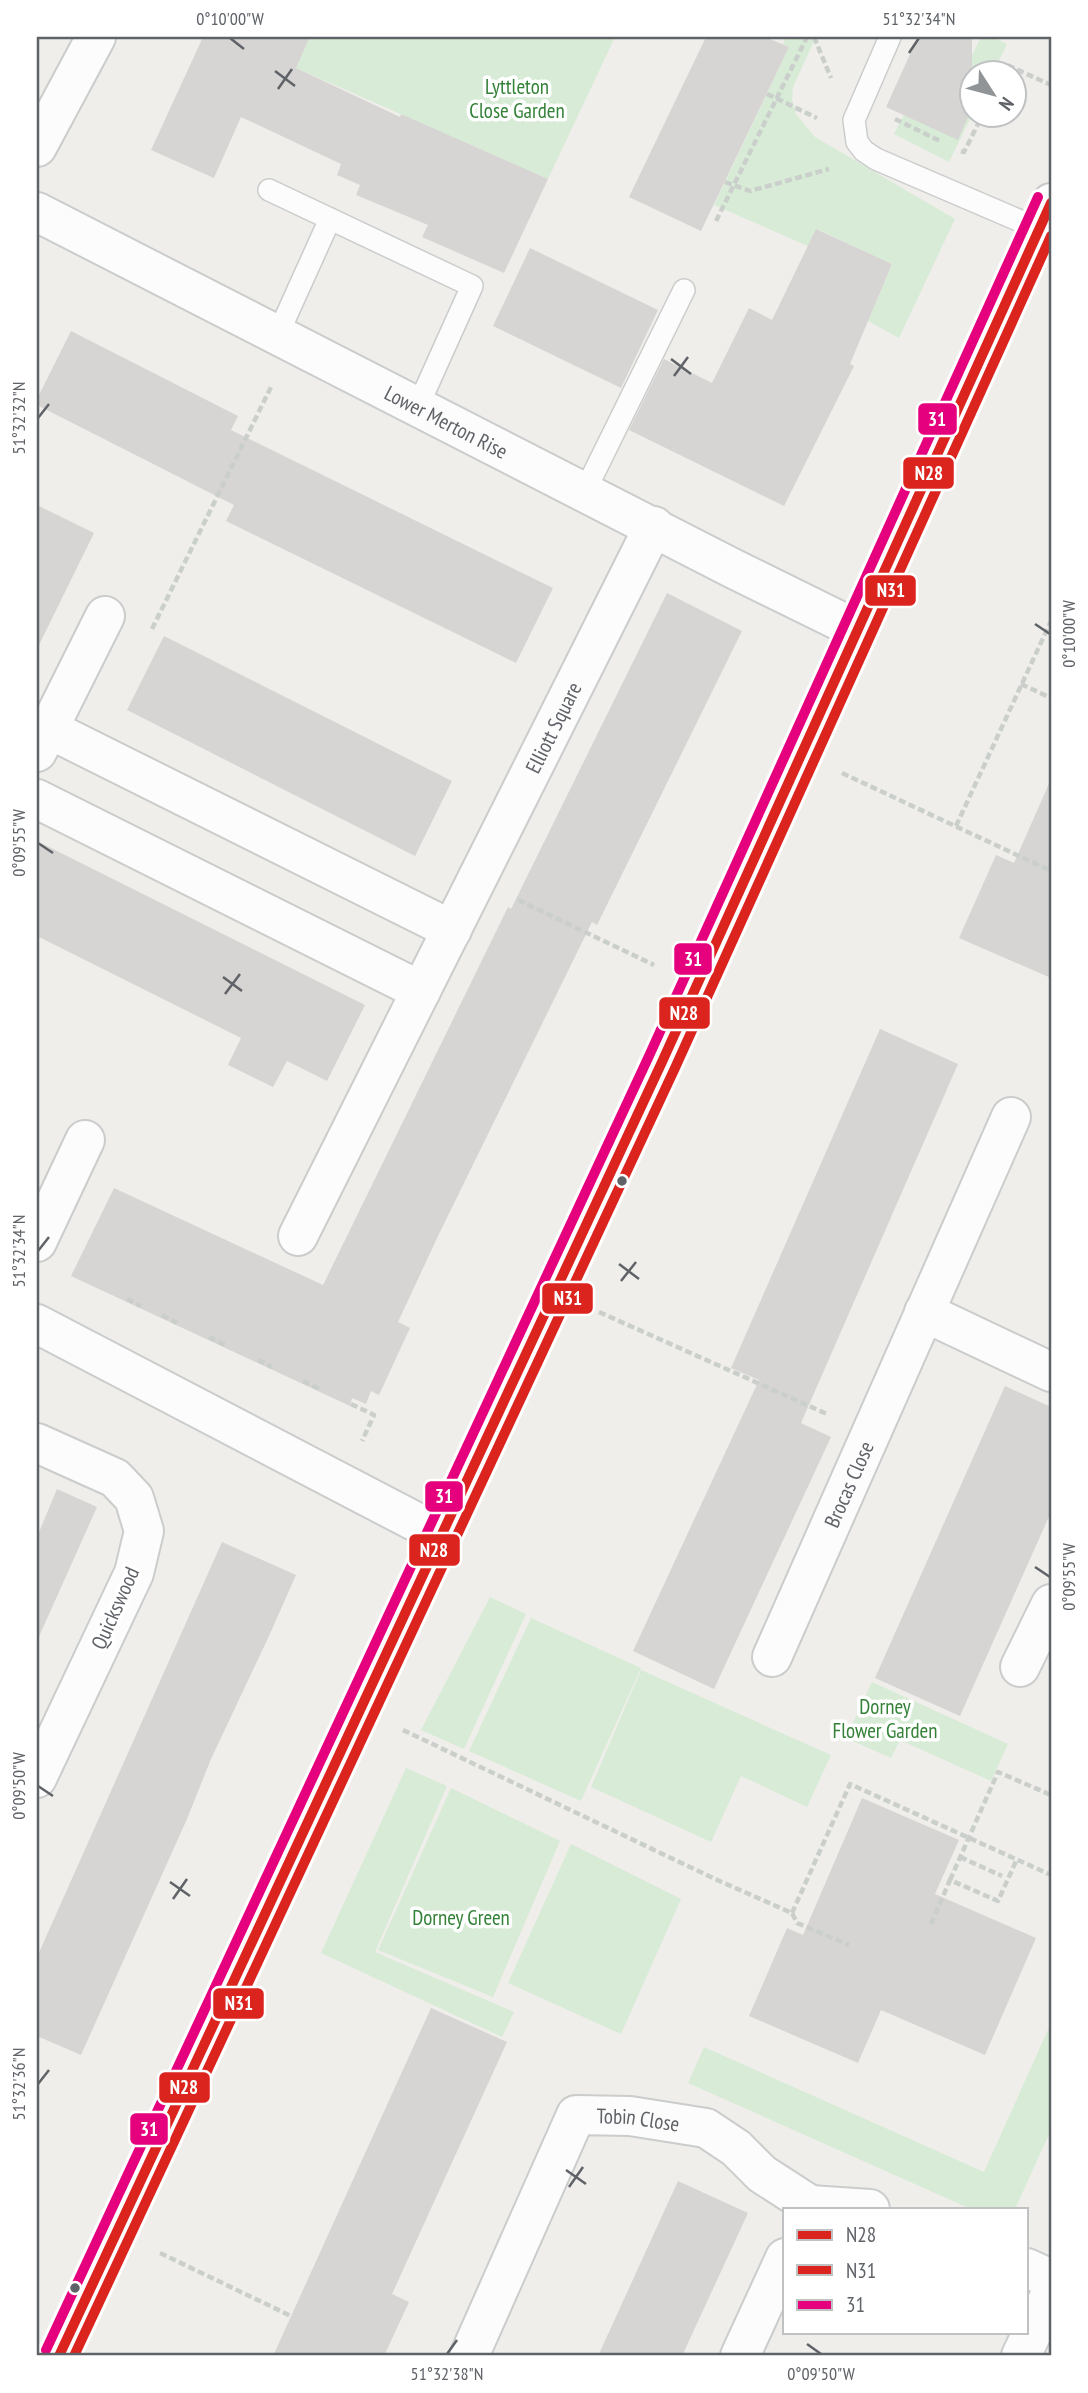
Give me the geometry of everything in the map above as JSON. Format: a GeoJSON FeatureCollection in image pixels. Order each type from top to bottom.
{"type":"FeatureCollection","features":[{"type":"Feature","properties":{"kind":"street"},"geometry":{"type":"LineString","coordinates":[[37,147],[96,37]]}},
{"type":"Feature","properties":{"kind":"street","name":"Lower Merton Rise"},"geometry":{"type":"LineString","coordinates":[[37,212],[858,630]]}},
{"type":"Feature","properties":{"kind":"street"},"geometry":{"type":"LineString","coordinates":[[59,2356],[662,1062],[1045,216]]}},
{"type":"Feature","properties":{"kind":"street","name":"Elliott Square"},"geometry":{"type":"LineString","coordinates":[[298,1236],[654,526]]}},
{"type":"Feature","properties":{"kind":"street"},"geometry":{"type":"LineString","coordinates":[[105,616],[43,741],[452,930]]}},
{"type":"Feature","properties":{"kind":"street"},"geometry":{"type":"LineString","coordinates":[[37,799],[421,991]]}},
{"type":"Feature","properties":{"kind":"street","name":"Brocas Close"},"geometry":{"type":"LineString","coordinates":[[772,1657],[1011,1116]]}},
{"type":"Feature","properties":{"kind":"street"},"geometry":{"type":"LineString","coordinates":[[37,1242],[85,1140]]}},
{"type":"Feature","properties":{"kind":"street"},"geometry":{"type":"LineString","coordinates":[[924,1312],[1051,1372]]}},
{"type":"Feature","properties":{"kind":"street"},"geometry":{"type":"LineString","coordinates":[[37,1324],[441,1535]]}},
{"type":"Feature","properties":{"kind":"street","name":"Quickswood"},"geometry":{"type":"LineString","coordinates":[[37,1443],[115,1478],[134,1498],[144,1531],[134,1573],[51,1709],[37,1778]]}},
{"type":"Feature","properties":{"kind":"street"},"geometry":{"type":"LineString","coordinates":[[1020,1667],[1051,1604]]}},
{"type":"Feature","properties":{"kind":"street","name":"Tobin Close"},"geometry":{"type":"LineString","coordinates":[[469,2356],[576,2115],[631,2116],[706,2128],[736,2148],[762,2174],[809,2207],[840,2208]]}},
{"type":"Feature","properties":{"kind":"street"},"geometry":{"type":"LineString","coordinates":[[740,2356],[783,2262]]}},
{"type":"Feature","properties":{"kind":"street"},"geometry":{"type":"LineString","coordinates":[[1028,2268],[1051,2279]]}},
{"type":"Feature","properties":{"kind":"street"},"geometry":{"type":"LineString","coordinates":[[1021,2356],[1051,2293]]}},
{"type":"Feature","properties":{"kind":"lane"},"geometry":{"type":"LineString","coordinates":[[890,37],[858,112],[857,142],[864,151],[876,159],[1045,216]]}},
{"type":"Feature","properties":{"kind":"lane"},"geometry":{"type":"LineString","coordinates":[[269,190],[472,286],[418,406]]}},
{"type":"Feature","properties":{"kind":"lane"},"geometry":{"type":"LineString","coordinates":[[285,338],[330,219]]}},
{"type":"Feature","properties":{"kind":"lane"},"geometry":{"type":"LineString","coordinates":[[585,491],[684,290]]}},
{"type":"Feature","properties":{"kind":"path"},"geometry":{"type":"LineString","coordinates":[[716,221],[807,37]]}},
{"type":"Feature","properties":{"kind":"path"},"geometry":{"type":"LineString","coordinates":[[1028,75],[1051,85]]}},
{"type":"Feature","properties":{"kind":"path"},"geometry":{"type":"LineString","coordinates":[[767,94],[823,121],[858,112],[942,141]]}},
{"type":"Feature","properties":{"kind":"path"},"geometry":{"type":"LineString","coordinates":[[953,147],[964,152],[975,130]]}},
{"type":"Feature","properties":{"kind":"path"},"geometry":{"type":"LineString","coordinates":[[725,182],[750,191],[831,169],[864,151]]}},
{"type":"Feature","properties":{"kind":"path"},"geometry":{"type":"LineString","coordinates":[[105,616],[148,637],[285,338]]}},
{"type":"Feature","properties":{"kind":"path"},"geometry":{"type":"LineString","coordinates":[[956,826],[1051,621]]}},
{"type":"Feature","properties":{"kind":"path"},"geometry":{"type":"LineString","coordinates":[[1021,684],[1051,698]]}},
{"type":"Feature","properties":{"kind":"path"},"geometry":{"type":"LineString","coordinates":[[800,753],[1051,871]]}},
{"type":"Feature","properties":{"kind":"path"},"geometry":{"type":"LineString","coordinates":[[476,880],[654,965]]}},
{"type":"Feature","properties":{"kind":"path"},"geometry":{"type":"LineString","coordinates":[[555,1291],[870,1432]]}},
{"type":"Feature","properties":{"kind":"path"},"geometry":{"type":"LineString","coordinates":[[127,1299],[141,1306]]}},
{"type":"Feature","properties":{"kind":"path"},"geometry":{"type":"LineString","coordinates":[[162,1315],[177,1322]]}},
{"type":"Feature","properties":{"kind":"path"},"geometry":{"type":"LineString","coordinates":[[209,1337],[225,1345]]}},
{"type":"Feature","properties":{"kind":"path"},"geometry":{"type":"LineString","coordinates":[[258,1360],[272,1367]]}},
{"type":"Feature","properties":{"kind":"path"},"geometry":{"type":"LineString","coordinates":[[303,1381],[320,1389]]}},
{"type":"Feature","properties":{"kind":"path"},"geometry":{"type":"LineString","coordinates":[[351,1404],[374,1415]]}},
{"type":"Feature","properties":{"kind":"path"},"geometry":{"type":"LineString","coordinates":[[361,1710],[792,1913],[797,1923],[849,1945]]}},
{"type":"Feature","properties":{"kind":"path"},"geometry":{"type":"LineString","coordinates":[[931,1924],[998,1772],[1051,1795]]}},
{"type":"Feature","properties":{"kind":"path"},"geometry":{"type":"LineString","coordinates":[[792,1913],[850,1784],[1051,1875]]}},
{"type":"Feature","properties":{"kind":"path"},"geometry":{"type":"LineString","coordinates":[[960,1857],[1002,1875]]}},
{"type":"Feature","properties":{"kind":"path"},"geometry":{"type":"LineString","coordinates":[[950,1880],[998,1901],[1017,1859]]}},
{"type":"Feature","properties":{"kind":"path"},"geometry":{"type":"LineString","coordinates":[[149,2248],[291,2316]]}},
{"type":"Feature","properties":{"kind":"green space","name":"Lyttleton Close Garden"},"geometry":{"type":"Polygon","coordinates":[[[310,37],[615,37],[548,179],[296,68],[310,37]]]}},
{"type":"Feature","properties":{"kind":"green space"},"geometry":{"type":"Polygon","coordinates":[[[786,37],[816,37],[793,87],[792,99],[796,114],[815,137],[955,219],[899,338],[868,321],[892,264],[817,229],[808,246],[714,205],[789,47],[783,44],[786,37]]]}},
{"type":"Feature","properties":{"kind":"green space"},"geometry":{"type":"Polygon","coordinates":[[[981,37],[993,37],[1007,44],[999,60],[970,60],[981,37]]]}},
{"type":"Feature","properties":{"kind":"green space"},"geometry":{"type":"Polygon","coordinates":[[[958,84],[958,130],[965,130],[949,162],[894,134],[907,109],[939,123],[958,84]]]}},
{"type":"Feature","properties":{"kind":"green space"},"geometry":{"type":"Polygon","coordinates":[[[490,1597],[526,1614],[464,1749],[421,1730],[490,1597]]]}},
{"type":"Feature","properties":{"kind":"green space"},"geometry":{"type":"Polygon","coordinates":[[[531,1618],[641,1668],[581,1801],[469,1751],[531,1618]]]}},
{"type":"Feature","properties":{"kind":"green space"},"geometry":{"type":"Polygon","coordinates":[[[641,1670],[831,1755],[807,1807],[741,1776],[711,1842],[591,1787],[641,1670]]]}},
{"type":"Feature","properties":{"kind":"green space","name":"Dorney Flower Garden"},"geometry":{"type":"Polygon","coordinates":[[[872,1682],[1008,1744],[991,1781],[900,1740],[891,1758],[846,1738],[872,1682]]]}},
{"type":"Feature","properties":{"kind":"green space"},"geometry":{"type":"Polygon","coordinates":[[[406,1768],[447,1786],[375,1952],[514,2012],[502,2037],[321,1953],[406,1768]]]}},
{"type":"Feature","properties":{"kind":"green space","name":"Dorney Green"},"geometry":{"type":"Polygon","coordinates":[[[451,1788],[560,1841],[493,1997],[378,1950],[451,1788]]]}},
{"type":"Feature","properties":{"kind":"green space"},"geometry":{"type":"Polygon","coordinates":[[[571,1844],[681,1899],[621,2034],[508,1983],[571,1844]]]}},
{"type":"Feature","properties":{"kind":"green space"},"geometry":{"type":"Polygon","coordinates":[[[1051,2023],[1051,2130],[1015,2208],[969,2208],[688,2083],[704,2047],[984,2172],[1051,2023]]]}},
{"type":"Feature","properties":{"kind":"building"},"geometry":{"type":"Polygon","coordinates":[[[203,37],[310,37],[296,68],[400,117],[401,114],[548,179],[504,273],[422,237],[428,225],[356,195],[360,185],[337,175],[341,164],[241,117],[214,178],[151,150],[203,37]]]}},
{"type":"Feature","properties":{"kind":"building"},"geometry":{"type":"Polygon","coordinates":[[[706,37],[765,37],[789,47],[701,231],[629,197],[706,37]]]}},
{"type":"Feature","properties":{"kind":"building"},"geometry":{"type":"Polygon","coordinates":[[[918,37],[972,37],[972,60],[958,60],[958,130],[962,130],[958,140],[886,107],[918,37]]]}},
{"type":"Feature","properties":{"kind":"building"},"geometry":{"type":"Polygon","coordinates":[[[816,229],[892,264],[850,364],[854,366],[784,506],[629,430],[664,359],[712,383],[749,308],[772,320],[816,229]]]}},
{"type":"Feature","properties":{"kind":"building"},"geometry":{"type":"Polygon","coordinates":[[[530,248],[658,310],[621,388],[493,326],[530,248]]]}},
{"type":"Feature","properties":{"kind":"building"},"geometry":{"type":"Polygon","coordinates":[[[71,331],[238,416],[231,430],[553,588],[516,663],[226,521],[234,505],[37,405],[37,399],[71,331]]]}},
{"type":"Feature","properties":{"kind":"building"},"geometry":{"type":"Polygon","coordinates":[[[37,505],[94,533],[37,649],[37,505]]]}},
{"type":"Feature","properties":{"kind":"building"},"geometry":{"type":"Polygon","coordinates":[[[667,593],[742,631],[597,925],[592,922],[439,1234],[398,1322],[410,1328],[379,1395],[371,1391],[366,1404],[352,1398],[350,1406],[71,1276],[114,1188],[323,1285],[508,907],[511,909],[667,593]]]}},
{"type":"Feature","properties":{"kind":"building"},"geometry":{"type":"Polygon","coordinates":[[[164,636],[452,781],[415,856],[127,710],[164,636]]]}},
{"type":"Feature","properties":{"kind":"building"},"geometry":{"type":"Polygon","coordinates":[[[1051,779],[1051,978],[959,938],[996,855],[1014,863],[1051,779]]]}},
{"type":"Feature","properties":{"kind":"building"},"geometry":{"type":"Polygon","coordinates":[[[37,841],[365,1005],[327,1081],[287,1061],[273,1087],[228,1065],[241,1038],[37,936],[37,841]]]}},
{"type":"Feature","properties":{"kind":"building"},"geometry":{"type":"Polygon","coordinates":[[[880,1029],[958,1064],[801,1423],[831,1437],[714,1689],[633,1651],[759,1380],[731,1368],[880,1029]]]}},
{"type":"Feature","properties":{"kind":"building"},"geometry":{"type":"Polygon","coordinates":[[[1005,1386],[1051,1407],[1051,1512],[960,1716],[875,1678],[1005,1386]]]}},
{"type":"Feature","properties":{"kind":"building"},"geometry":{"type":"Polygon","coordinates":[[[57,1489],[97,1507],[37,1641],[37,1537],[57,1489]]]}},
{"type":"Feature","properties":{"kind":"building"},"geometry":{"type":"Polygon","coordinates":[[[222,1542],[296,1575],[211,1759],[187,1819],[81,2055],[37,2036],[37,1957],[222,1542]]]}},
{"type":"Feature","properties":{"kind":"building"},"geometry":{"type":"Polygon","coordinates":[[[862,1798],[959,1840],[935,1894],[1036,1938],[985,2055],[881,2010],[858,2063],[749,2016],[787,1928],[803,1935],[862,1798]]]}},
{"type":"Feature","properties":{"kind":"building"},"geometry":{"type":"Polygon","coordinates":[[[431,2008],[507,2042],[392,2294],[409,2302],[384,2356],[273,2356],[431,2008]]]}},
{"type":"Feature","properties":{"kind":"building"},"geometry":{"type":"Polygon","coordinates":[[[678,2181],[748,2213],[682,2356],[598,2356],[678,2181]]]}},
{"type":"Feature","properties":{"kind":"transit line","name":"31"},"geometry":{"type":"LineString","coordinates":[[46,2350],[649,1056],[1038,197]]}},
{"type":"Feature","properties":{"kind":"transit line","name":"N28"},"geometry":{"type":"LineString","coordinates":[[59,2356],[662,1062],[1051,203]]}},
{"type":"Feature","properties":{"kind":"transit line","name":"N31"},"geometry":{"type":"LineString","coordinates":[[74,2356],[675,1068],[1051,236]]}}]}
